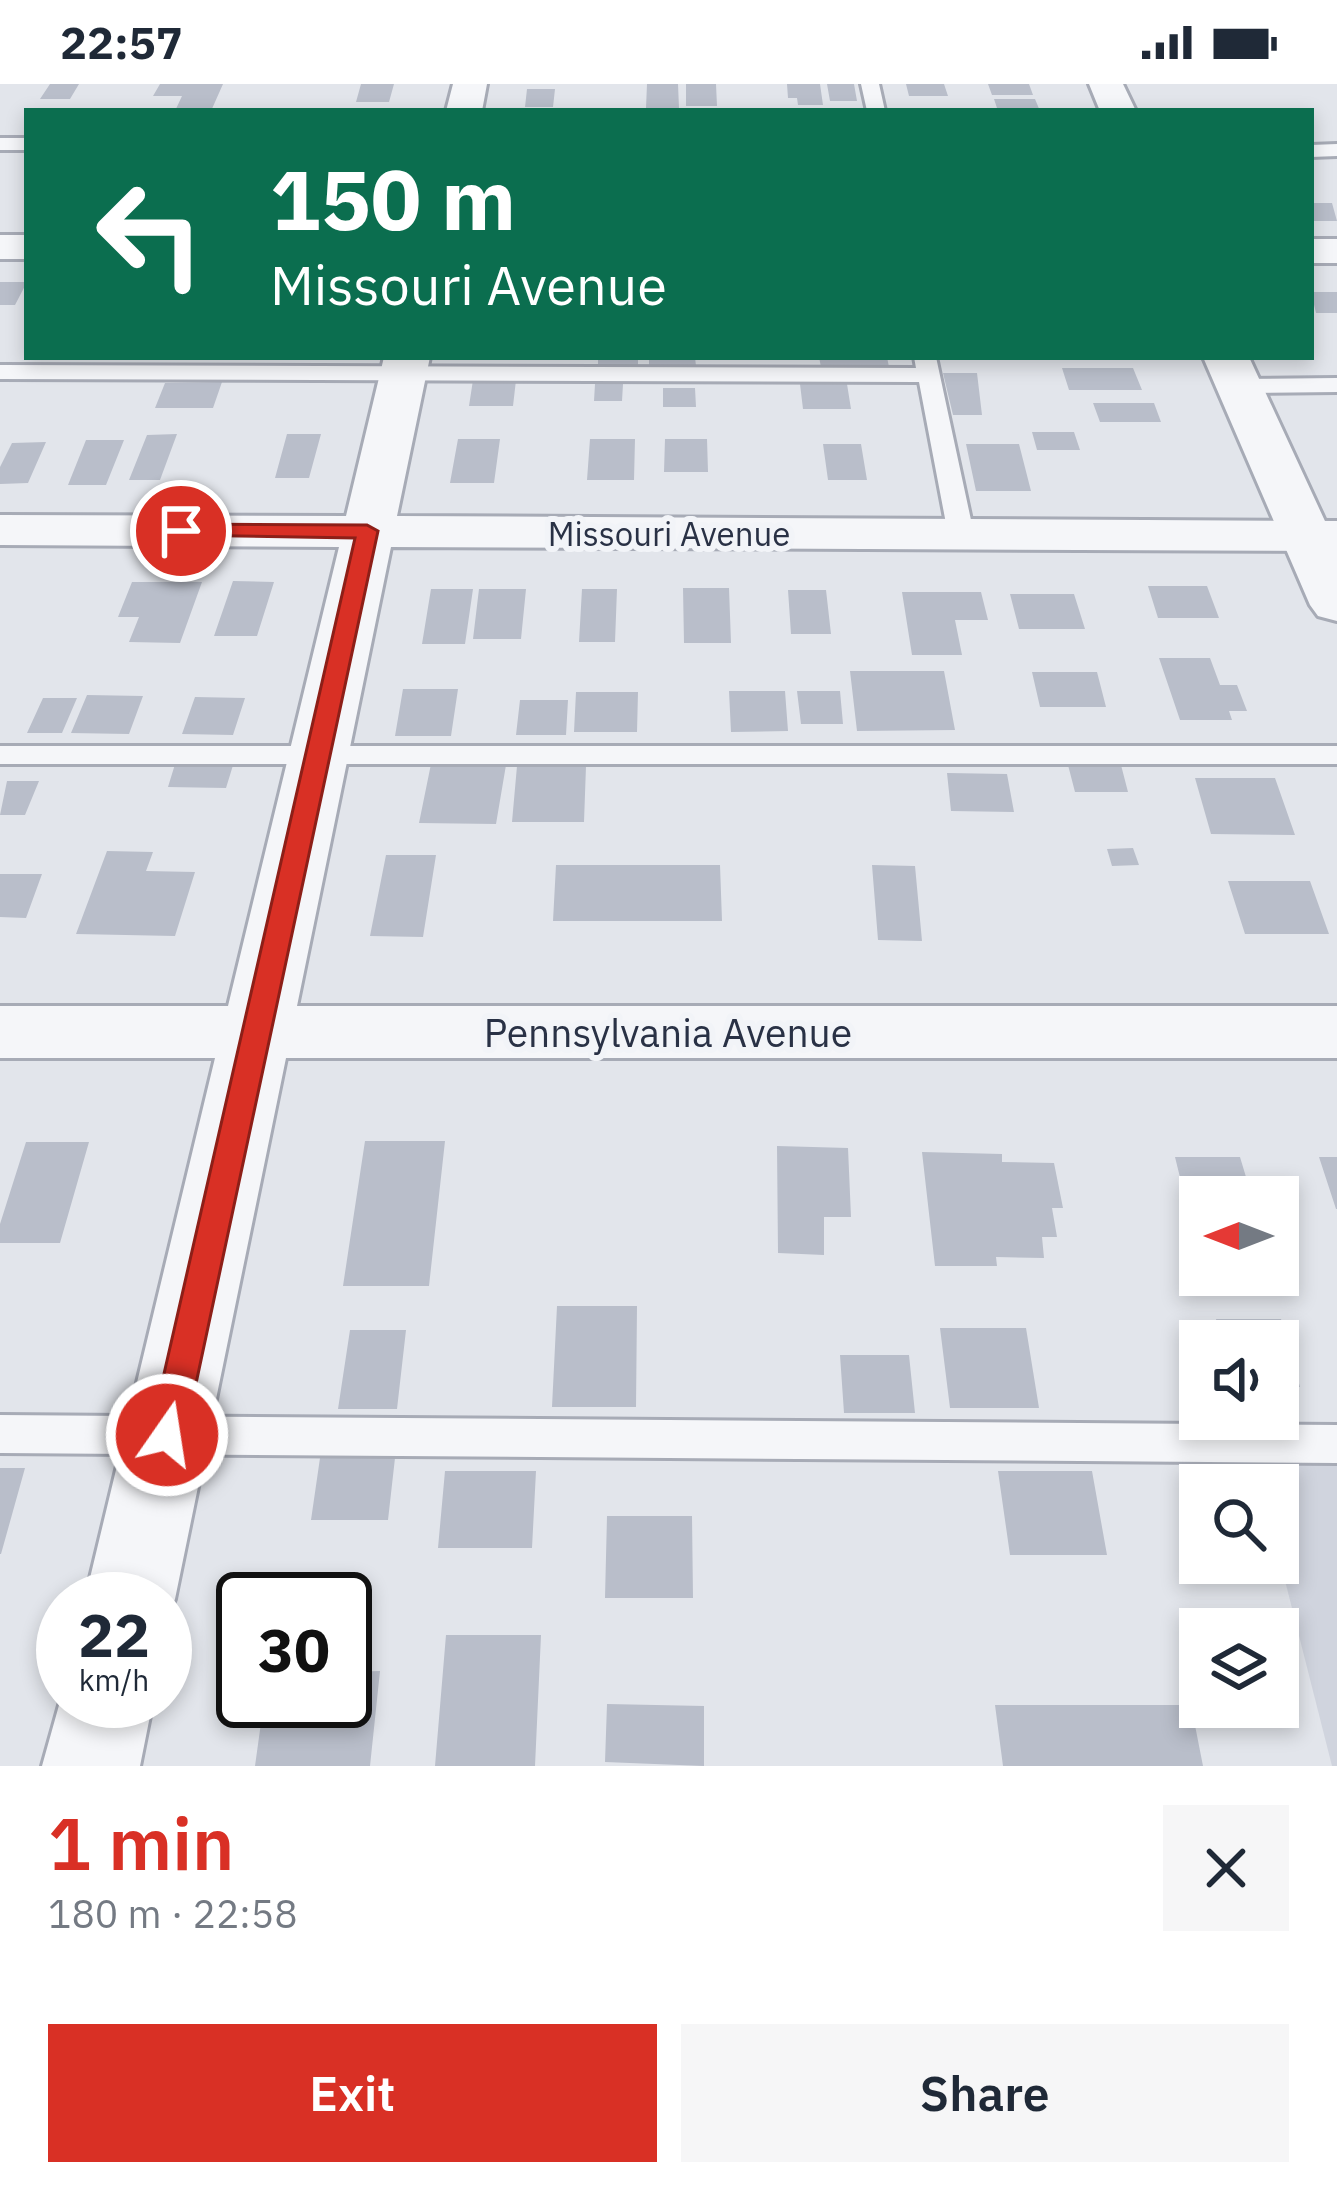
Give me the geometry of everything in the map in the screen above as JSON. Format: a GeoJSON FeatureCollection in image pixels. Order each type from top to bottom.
{"type":"FeatureCollection","features":[{"type":"Feature","properties":{"kind":"street"},"geometry":{"type":"LineString","coordinates":[[136,1572],[406,364]]}},
{"type":"Feature","properties":{"kind":"street"},"geometry":{"type":"LineString","coordinates":[[1232,371],[1322,536],[1337,605]]}},
{"type":"Feature","properties":{"kind":"street","name":"Missouri Avenue"},"geometry":{"type":"LineString","coordinates":[[0,530],[1322,536]]}},
{"type":"Feature","properties":{"kind":"street","name":"Pennsylvania Avenue"},"geometry":{"type":"LineString","coordinates":[[0,1033],[1337,1032]]}},
{"type":"Feature","properties":{"kind":"street"},"geometry":{"type":"LineString","coordinates":[[91,1766],[100,1728]]}},
{"type":"Feature","properties":{"kind":"lane"},"geometry":{"type":"LineString","coordinates":[[0,372],[406,364],[926,366],[961,534]]}},
{"type":"Feature","properties":{"kind":"lane"},"geometry":{"type":"LineString","coordinates":[[1232,371],[1337,386]]}},
{"type":"Feature","properties":{"kind":"lane"},"geometry":{"type":"LineString","coordinates":[[0,755],[1337,755]]}},
{"type":"Feature","properties":{"kind":"lane"},"geometry":{"type":"LineString","coordinates":[[0,1434],[1337,1444]]}},
{"type":"Feature","properties":{"kind":"shaded area"},"geometry":{"type":"Polygon","coordinates":[[[1253,1454],[1337,1456],[1337,1766],[1332,1766],[1299,1636],[1299,1608],[1292,1608],[1286,1584],[1299,1584],[1299,1464],[1256,1464],[1253,1454]]]}},
{"type":"Feature","properties":{"kind":"building"},"geometry":{"type":"Polygon","coordinates":[[[50,84],[79,84],[70,99],[40,99],[50,84]]]}},
{"type":"Feature","properties":{"kind":"building"},"geometry":{"type":"Polygon","coordinates":[[[160,84],[223,84],[212,108],[176,108],[182,96],[153,96],[160,84]]]}},
{"type":"Feature","properties":{"kind":"building"},"geometry":{"type":"Polygon","coordinates":[[[361,84],[394,84],[389,102],[356,102],[361,84]]]}},
{"type":"Feature","properties":{"kind":"building"},"geometry":{"type":"Polygon","coordinates":[[[647,84],[678,84],[679,108],[646,108],[647,84]]]}},
{"type":"Feature","properties":{"kind":"building"},"geometry":{"type":"Polygon","coordinates":[[[686,84],[716,84],[717,106],[686,106],[686,84]]]}},
{"type":"Feature","properties":{"kind":"building"},"geometry":{"type":"Polygon","coordinates":[[[787,84],[820,84],[823,105],[798,105],[797,98],[788,98],[787,84]]]}},
{"type":"Feature","properties":{"kind":"building"},"geometry":{"type":"Polygon","coordinates":[[[827,84],[854,84],[857,101],[830,101],[827,84]]]}},
{"type":"Feature","properties":{"kind":"building"},"geometry":{"type":"Polygon","coordinates":[[[906,84],[944,84],[948,96],[909,96],[906,84]]]}},
{"type":"Feature","properties":{"kind":"building"},"geometry":{"type":"Polygon","coordinates":[[[988,84],[1029,84],[1033,95],[992,95],[988,84]]]}},
{"type":"Feature","properties":{"kind":"building"},"geometry":{"type":"Polygon","coordinates":[[[527,89],[555,89],[553,107],[525,107],[527,89]]]}},
{"type":"Feature","properties":{"kind":"building"},"geometry":{"type":"Polygon","coordinates":[[[994,99],[1035,99],[1039,108],[997,108],[994,99]]]}},
{"type":"Feature","properties":{"kind":"building"},"geometry":{"type":"Polygon","coordinates":[[[1314,203],[1332,203],[1337,221],[1314,221],[1314,203]]]}},
{"type":"Feature","properties":{"kind":"building"},"geometry":{"type":"Polygon","coordinates":[[[0,282],[24,282],[15,305],[0,305],[0,282]]]}},
{"type":"Feature","properties":{"kind":"building"},"geometry":{"type":"Polygon","coordinates":[[[1314,292],[1337,292],[1337,313],[1316,313],[1314,292]]]}},
{"type":"Feature","properties":{"kind":"building"},"geometry":{"type":"Polygon","coordinates":[[[598,360],[638,360],[638,366],[598,366],[598,360]]]}},
{"type":"Feature","properties":{"kind":"building"},"geometry":{"type":"Polygon","coordinates":[[[649,360],[695,360],[696,366],[649,366],[649,360]]]}},
{"type":"Feature","properties":{"kind":"building"},"geometry":{"type":"Polygon","coordinates":[[[820,360],[888,360],[889,367],[821,367],[820,360]]]}},
{"type":"Feature","properties":{"kind":"building"},"geometry":{"type":"Polygon","coordinates":[[[1062,368],[1133,368],[1142,390],[1069,390],[1062,368]]]}},
{"type":"Feature","properties":{"kind":"building"},"geometry":{"type":"Polygon","coordinates":[[[943,373],[977,373],[982,415],[953,415],[943,373]]]}},
{"type":"Feature","properties":{"kind":"building"},"geometry":{"type":"Polygon","coordinates":[[[473,380],[516,380],[513,406],[469,406],[473,380]]]}},
{"type":"Feature","properties":{"kind":"building"},"geometry":{"type":"Polygon","coordinates":[[[222,382],[213,408],[155,408],[165,383],[222,382]]]}},
{"type":"Feature","properties":{"kind":"building"},"geometry":{"type":"Polygon","coordinates":[[[595,384],[623,384],[622,401],[594,401],[595,384]]]}},
{"type":"Feature","properties":{"kind":"building"},"geometry":{"type":"Polygon","coordinates":[[[800,384],[847,384],[851,409],[803,409],[800,384]]]}},
{"type":"Feature","properties":{"kind":"building"},"geometry":{"type":"Polygon","coordinates":[[[663,388],[695,388],[696,407],[663,407],[663,388]]]}},
{"type":"Feature","properties":{"kind":"building"},"geometry":{"type":"Polygon","coordinates":[[[1093,403],[1154,403],[1161,422],[1100,422],[1093,403]]]}},
{"type":"Feature","properties":{"kind":"building"},"geometry":{"type":"Polygon","coordinates":[[[1032,432],[1074,432],[1080,450],[1037,450],[1032,432]]]}},
{"type":"Feature","properties":{"kind":"building"},"geometry":{"type":"Polygon","coordinates":[[[177,434],[160,480],[129,480],[147,435],[177,434]]]}},
{"type":"Feature","properties":{"kind":"building"},"geometry":{"type":"Polygon","coordinates":[[[287,434],[321,434],[309,478],[275,478],[287,434]]]}},
{"type":"Feature","properties":{"kind":"building"},"geometry":{"type":"Polygon","coordinates":[[[458,439],[500,439],[494,483],[450,483],[458,439]]]}},
{"type":"Feature","properties":{"kind":"building"},"geometry":{"type":"Polygon","coordinates":[[[590,439],[635,439],[634,480],[587,480],[590,439]]]}},
{"type":"Feature","properties":{"kind":"building"},"geometry":{"type":"Polygon","coordinates":[[[665,439],[707,439],[708,472],[664,472],[665,439]]]}},
{"type":"Feature","properties":{"kind":"building"},"geometry":{"type":"Polygon","coordinates":[[[86,440],[124,440],[106,485],[68,485],[86,440]]]}},
{"type":"Feature","properties":{"kind":"building"},"geometry":{"type":"Polygon","coordinates":[[[46,442],[28,483],[0,484],[0,467],[12,443],[46,442]]]}},
{"type":"Feature","properties":{"kind":"building"},"geometry":{"type":"Polygon","coordinates":[[[823,444],[861,444],[867,480],[828,480],[823,444]]]}},
{"type":"Feature","properties":{"kind":"building"},"geometry":{"type":"Polygon","coordinates":[[[966,444],[1019,444],[1031,491],[976,491],[966,444]]]}},
{"type":"Feature","properties":{"kind":"building"},"geometry":{"type":"Polygon","coordinates":[[[233,581],[274,582],[257,636],[214,636],[233,581]]]}},
{"type":"Feature","properties":{"kind":"building"},"geometry":{"type":"Polygon","coordinates":[[[132,582],[202,582],[180,643],[129,642],[139,617],[118,617],[132,582]]]}},
{"type":"Feature","properties":{"kind":"building"},"geometry":{"type":"Polygon","coordinates":[[[1148,586],[1207,586],[1219,618],[1158,618],[1148,586]]]}},
{"type":"Feature","properties":{"kind":"building"},"geometry":{"type":"Polygon","coordinates":[[[683,588],[729,588],[731,643],[684,643],[683,588]]]}},
{"type":"Feature","properties":{"kind":"building"},"geometry":{"type":"Polygon","coordinates":[[[431,589],[473,589],[465,644],[422,644],[431,589]]]}},
{"type":"Feature","properties":{"kind":"building"},"geometry":{"type":"Polygon","coordinates":[[[479,589],[526,589],[521,639],[473,639],[479,589]]]}},
{"type":"Feature","properties":{"kind":"building"},"geometry":{"type":"Polygon","coordinates":[[[582,589],[617,589],[615,642],[579,642],[582,589]]]}},
{"type":"Feature","properties":{"kind":"building"},"geometry":{"type":"Polygon","coordinates":[[[788,590],[826,590],[831,634],[791,634],[788,590]]]}},
{"type":"Feature","properties":{"kind":"building"},"geometry":{"type":"Polygon","coordinates":[[[902,592],[981,592],[988,620],[955,620],[962,655],[912,655],[902,592]]]}},
{"type":"Feature","properties":{"kind":"building"},"geometry":{"type":"Polygon","coordinates":[[[1010,594],[1074,594],[1085,629],[1019,629],[1010,594]]]}},
{"type":"Feature","properties":{"kind":"building"},"geometry":{"type":"Polygon","coordinates":[[[1159,658],[1210,658],[1220,685],[1237,685],[1247,711],[1229,711],[1232,720],[1180,720],[1159,658]]]}},
{"type":"Feature","properties":{"kind":"building"},"geometry":{"type":"Polygon","coordinates":[[[850,671],[944,671],[955,730],[857,731],[850,671]]]}},
{"type":"Feature","properties":{"kind":"building"},"geometry":{"type":"Polygon","coordinates":[[[1032,672],[1097,672],[1106,707],[1040,707],[1032,672]]]}},
{"type":"Feature","properties":{"kind":"building"},"geometry":{"type":"Polygon","coordinates":[[[403,689],[458,689],[451,736],[395,736],[403,689]]]}},
{"type":"Feature","properties":{"kind":"building"},"geometry":{"type":"Polygon","coordinates":[[[729,691],[785,691],[788,731],[731,732],[729,691]]]}},
{"type":"Feature","properties":{"kind":"building"},"geometry":{"type":"Polygon","coordinates":[[[797,691],[840,691],[843,724],[801,724],[797,691]]]}},
{"type":"Feature","properties":{"kind":"building"},"geometry":{"type":"Polygon","coordinates":[[[576,692],[638,692],[637,732],[574,732],[576,692]]]}},
{"type":"Feature","properties":{"kind":"building"},"geometry":{"type":"Polygon","coordinates":[[[87,695],[143,696],[129,734],[71,733],[87,695]]]}},
{"type":"Feature","properties":{"kind":"building"},"geometry":{"type":"Polygon","coordinates":[[[195,697],[245,698],[233,735],[182,734],[195,697]]]}},
{"type":"Feature","properties":{"kind":"building"},"geometry":{"type":"Polygon","coordinates":[[[43,698],[77,698],[62,733],[27,733],[43,698]]]}},
{"type":"Feature","properties":{"kind":"building"},"geometry":{"type":"Polygon","coordinates":[[[520,700],[568,700],[566,735],[516,735],[520,700]]]}},
{"type":"Feature","properties":{"kind":"building"},"geometry":{"type":"Polygon","coordinates":[[[176,761],[234,762],[226,788],[168,787],[176,761]]]}},
{"type":"Feature","properties":{"kind":"building"},"geometry":{"type":"Polygon","coordinates":[[[431,764],[506,765],[496,824],[419,823],[431,764]]]}},
{"type":"Feature","properties":{"kind":"building"},"geometry":{"type":"Polygon","coordinates":[[[1068,765],[1121,765],[1128,792],[1075,792],[1068,765]]]}},
{"type":"Feature","properties":{"kind":"building"},"geometry":{"type":"Polygon","coordinates":[[[517,766],[586,766],[584,822],[512,822],[517,766]]]}},
{"type":"Feature","properties":{"kind":"building"},"geometry":{"type":"Polygon","coordinates":[[[947,773],[1007,774],[1014,812],[951,811],[947,773]]]}},
{"type":"Feature","properties":{"kind":"building"},"geometry":{"type":"Polygon","coordinates":[[[1195,778],[1275,778],[1295,835],[1211,834],[1195,778]]]}},
{"type":"Feature","properties":{"kind":"building"},"geometry":{"type":"Polygon","coordinates":[[[7,781],[39,781],[25,815],[0,815],[7,781]]]}},
{"type":"Feature","properties":{"kind":"building"},"geometry":{"type":"Polygon","coordinates":[[[1133,848],[1139,865],[1112,866],[1107,849],[1133,848]]]}},
{"type":"Feature","properties":{"kind":"building"},"geometry":{"type":"Polygon","coordinates":[[[107,851],[153,852],[146,871],[195,872],[175,936],[76,934],[107,851]]]}},
{"type":"Feature","properties":{"kind":"building"},"geometry":{"type":"Polygon","coordinates":[[[386,855],[436,855],[423,937],[370,936],[386,855]]]}},
{"type":"Feature","properties":{"kind":"building"},"geometry":{"type":"Polygon","coordinates":[[[556,865],[720,865],[722,921],[553,921],[556,865]]]}},
{"type":"Feature","properties":{"kind":"building"},"geometry":{"type":"Polygon","coordinates":[[[872,865],[915,866],[922,941],[878,940],[872,865]]]}},
{"type":"Feature","properties":{"kind":"building"},"geometry":{"type":"Polygon","coordinates":[[[0,874],[42,874],[26,918],[0,917],[0,874]]]}},
{"type":"Feature","properties":{"kind":"building"},"geometry":{"type":"Polygon","coordinates":[[[1228,881],[1310,881],[1329,934],[1245,934],[1228,881]]]}},
{"type":"Feature","properties":{"kind":"building"},"geometry":{"type":"Polygon","coordinates":[[[365,1141],[445,1141],[429,1286],[343,1286],[365,1141]]]}},
{"type":"Feature","properties":{"kind":"building"},"geometry":{"type":"Polygon","coordinates":[[[26,1142],[89,1142],[60,1243],[0,1243],[0,1224],[26,1142]]]}},
{"type":"Feature","properties":{"kind":"building"},"geometry":{"type":"Polygon","coordinates":[[[777,1146],[848,1148],[851,1217],[824,1217],[824,1255],[778,1253],[777,1146]]]}},
{"type":"Feature","properties":{"kind":"building"},"geometry":{"type":"Polygon","coordinates":[[[922,1152],[1002,1154],[1002,1162],[1054,1163],[1063,1208],[1052,1208],[1057,1237],[1042,1237],[1044,1258],[996,1257],[997,1266],[935,1266],[922,1152]]]}},
{"type":"Feature","properties":{"kind":"building"},"geometry":{"type":"Polygon","coordinates":[[[1175,1157],[1240,1157],[1246,1176],[1180,1176],[1175,1157]]]}},
{"type":"Feature","properties":{"kind":"building"},"geometry":{"type":"Polygon","coordinates":[[[1319,1157],[1337,1157],[1337,1209],[1336,1209],[1319,1157]]]}},
{"type":"Feature","properties":{"kind":"building"},"geometry":{"type":"Polygon","coordinates":[[[557,1306],[637,1306],[636,1407],[552,1407],[557,1306]]]}},
{"type":"Feature","properties":{"kind":"building"},"geometry":{"type":"Polygon","coordinates":[[[940,1328],[1026,1328],[1039,1408],[950,1408],[940,1328]]]}},
{"type":"Feature","properties":{"kind":"building"},"geometry":{"type":"Polygon","coordinates":[[[350,1330],[406,1330],[397,1409],[338,1409],[350,1330]]]}},
{"type":"Feature","properties":{"kind":"building"},"geometry":{"type":"Polygon","coordinates":[[[840,1355],[909,1355],[915,1413],[844,1413],[840,1355]]]}},
{"type":"Feature","properties":{"kind":"building"},"geometry":{"type":"Polygon","coordinates":[[[320,1458],[395,1458],[388,1520],[311,1520],[320,1458]]]}},
{"type":"Feature","properties":{"kind":"building"},"geometry":{"type":"Polygon","coordinates":[[[0,1468],[25,1468],[1,1554],[0,1554],[0,1468]]]}},
{"type":"Feature","properties":{"kind":"building"},"geometry":{"type":"Polygon","coordinates":[[[445,1471],[536,1471],[532,1548],[438,1548],[445,1471]]]}},
{"type":"Feature","properties":{"kind":"building"},"geometry":{"type":"Polygon","coordinates":[[[998,1471],[1092,1471],[1107,1555],[1010,1555],[998,1471]]]}},
{"type":"Feature","properties":{"kind":"building"},"geometry":{"type":"Polygon","coordinates":[[[607,1516],[692,1516],[693,1598],[605,1598],[607,1516]]]}},
{"type":"Feature","properties":{"kind":"building"},"geometry":{"type":"Polygon","coordinates":[[[446,1635],[541,1635],[535,1766],[435,1766],[446,1635]]]}},
{"type":"Feature","properties":{"kind":"building"},"geometry":{"type":"Polygon","coordinates":[[[372,1671],[380,1671],[370,1766],[255,1766],[260,1728],[372,1728],[372,1671]]]}},
{"type":"Feature","properties":{"kind":"building"},"geometry":{"type":"Polygon","coordinates":[[[607,1704],[704,1706],[704,1766],[605,1762],[607,1704]]]}},
{"type":"Feature","properties":{"kind":"building"},"geometry":{"type":"Polygon","coordinates":[[[995,1705],[1179,1705],[1179,1728],[1196,1728],[1203,1766],[1003,1766],[995,1705]]]}},
{"type":"Feature","properties":{"kind":"route"},"geometry":{"type":"LineString","coordinates":[[167,1435],[367,531],[181,531]]}}]}
